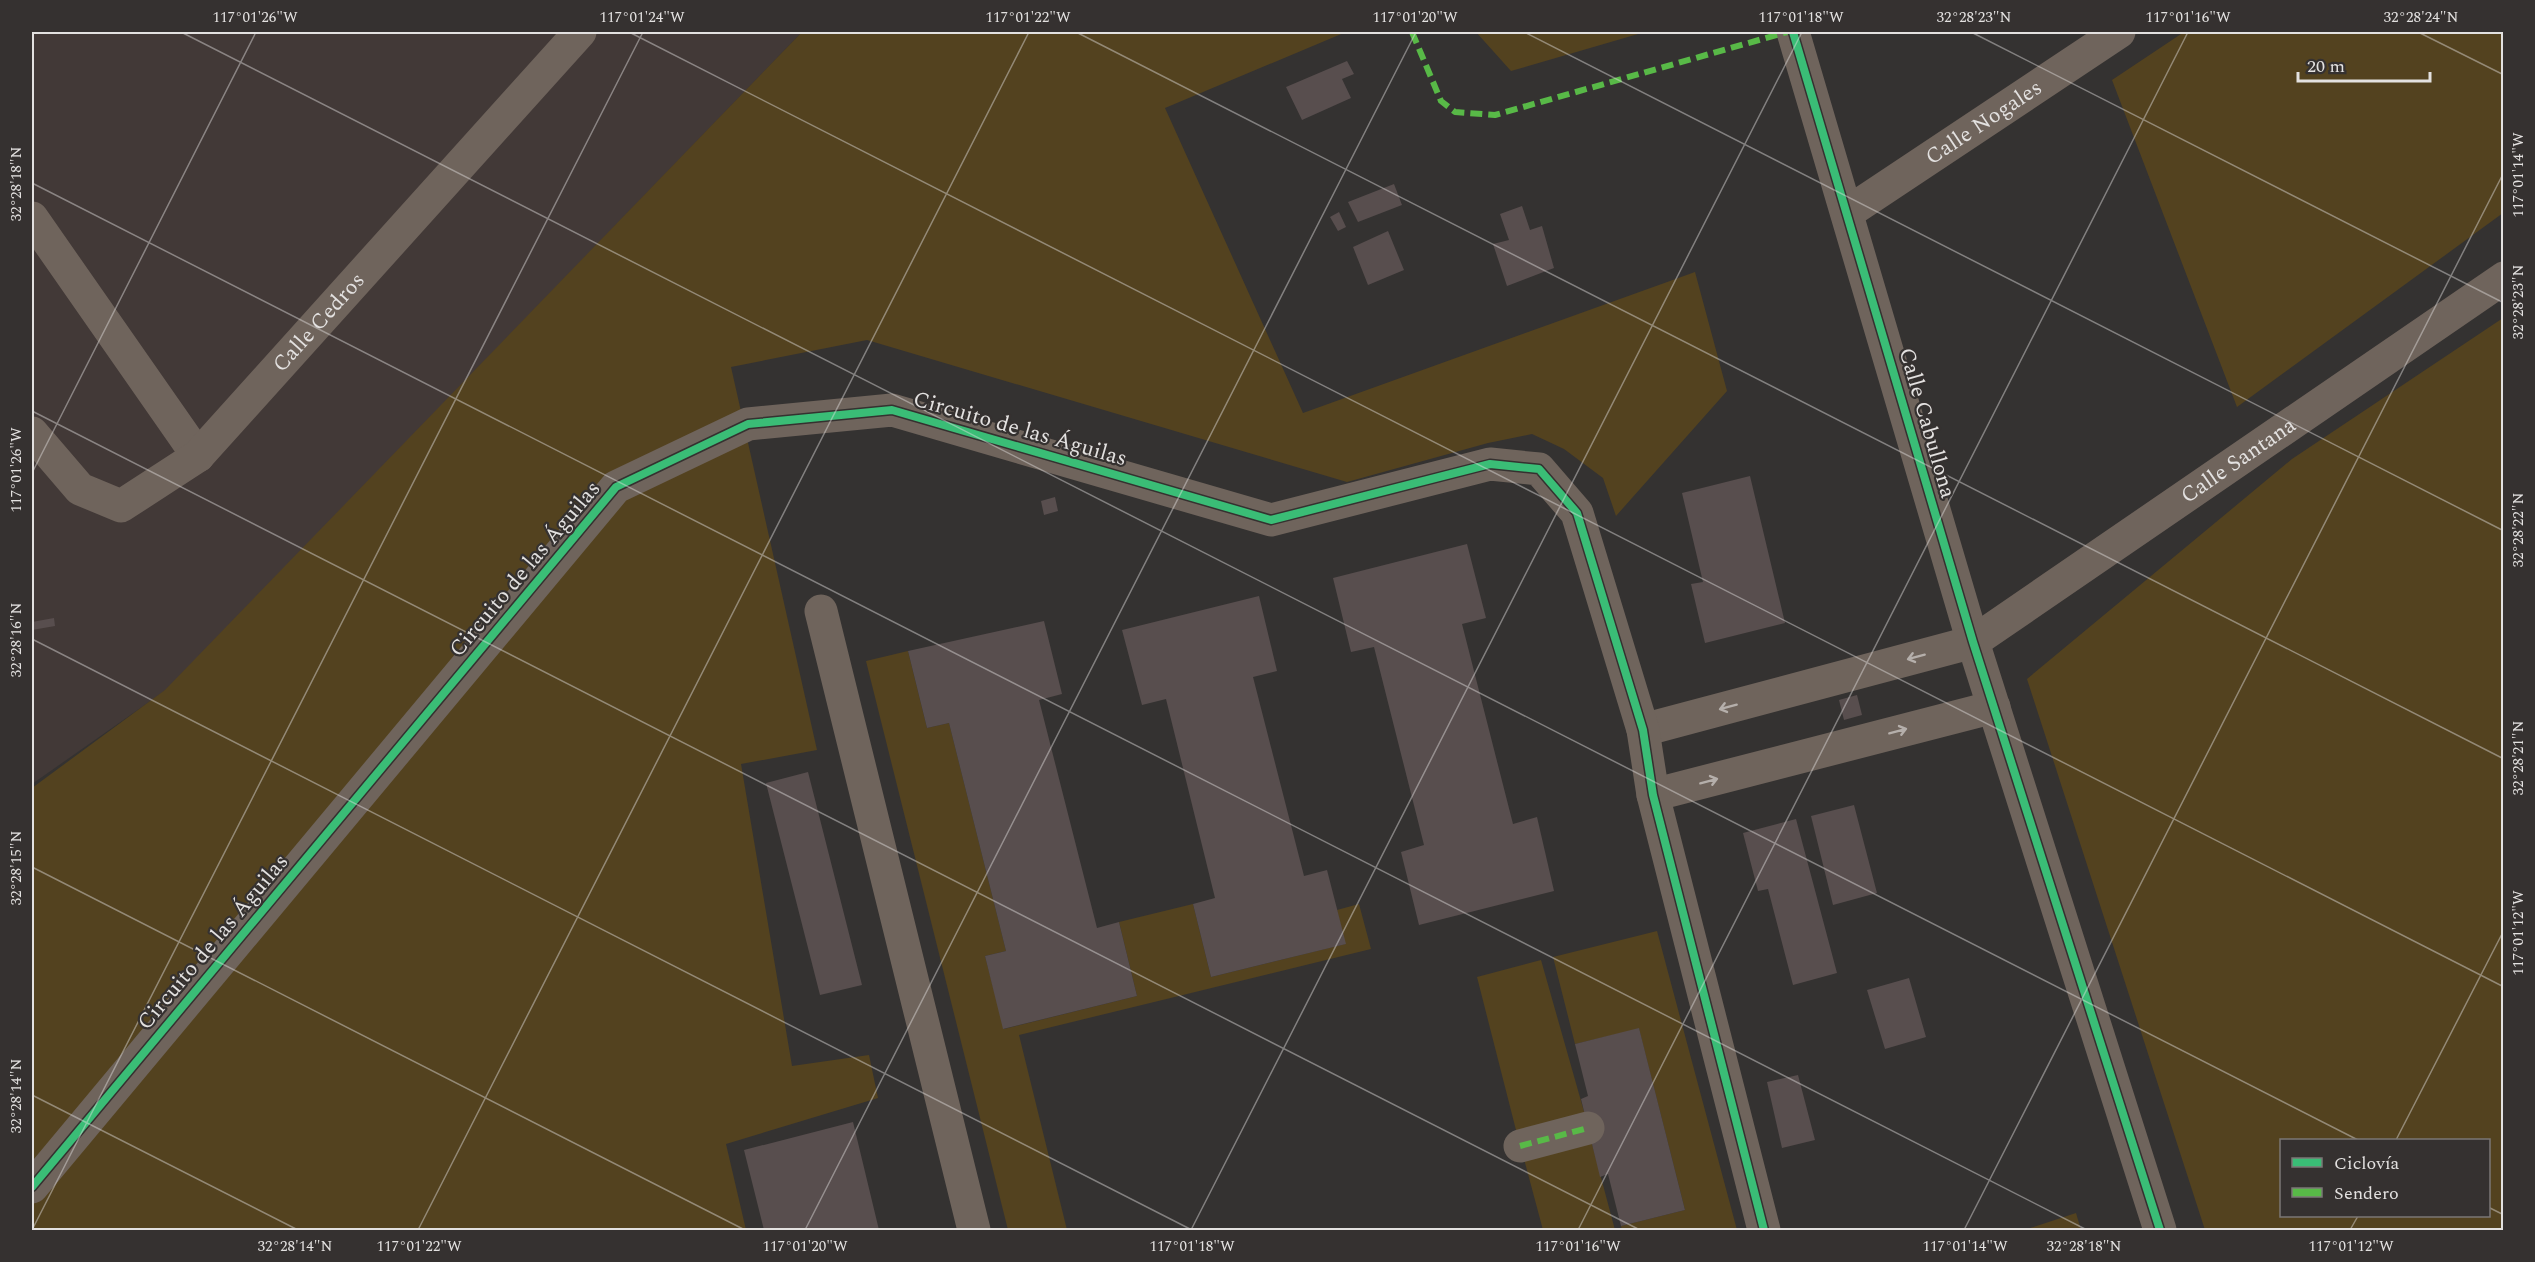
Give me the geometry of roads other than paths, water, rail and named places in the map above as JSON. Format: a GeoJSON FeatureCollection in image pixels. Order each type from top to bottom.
{"type":"FeatureCollection","features":[{"type":"Feature","properties":{"kind":"street","name":"Calle Cedros"},"geometry":{"type":"LineString","coordinates":[[32,433],[80,489],[121,506],[198,456],[580,32]]}},
{"type":"Feature","properties":{"kind":"street","name":"Calle Cabullona"},"geometry":{"type":"LineString","coordinates":[[1793,32],[1973,642],[2160,1230]]}},
{"type":"Feature","properties":{"kind":"street","name":"Calle Nogales"},"geometry":{"type":"LineString","coordinates":[[1847,213],[2119,32]]}},
{"type":"Feature","properties":{"kind":"street"},"geometry":{"type":"LineString","coordinates":[[32,218],[198,456]]}},
{"type":"Feature","properties":{"kind":"street","name":"Calle Santana"},"geometry":{"type":"LineString","coordinates":[[1643,730],[1973,642],[2504,278]]}},
{"type":"Feature","properties":{"kind":"street","name":"Circuito de las Águilas"},"geometry":{"type":"LineString","coordinates":[[32,1187],[616,487],[748,424],[892,410],[1271,520],[1490,464],[1539,469],[1577,513],[1643,730],[1653,795],[1764,1230]]}},
{"type":"Feature","properties":{"kind":"street"},"geometry":{"type":"LineString","coordinates":[[821,611],[974,1230]]}},
{"type":"Feature","properties":{"kind":"street"},"geometry":{"type":"LineString","coordinates":[[1653,795],[1994,706]]}},
{"type":"Feature","properties":{"kind":"street"},"geometry":{"type":"LineString","coordinates":[[1520,1146],[1588,1128]]}}]}
